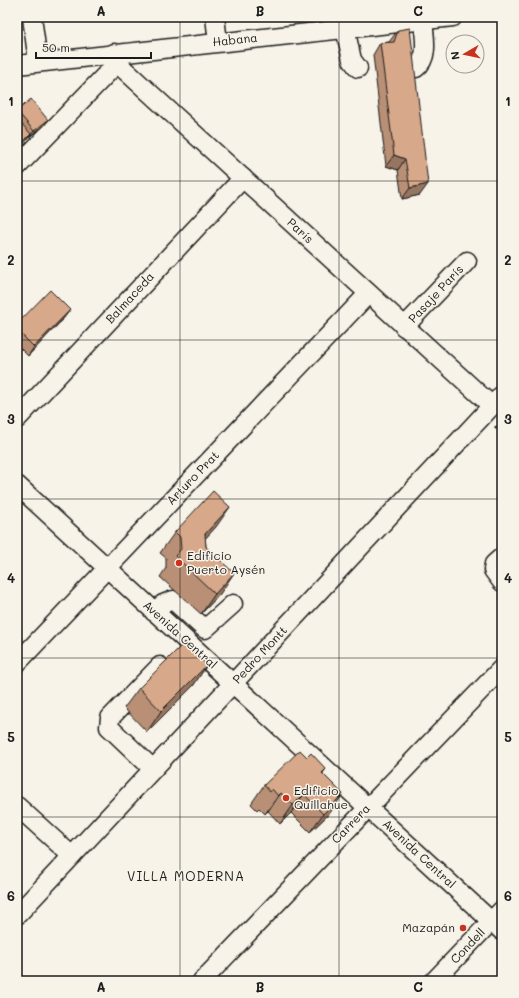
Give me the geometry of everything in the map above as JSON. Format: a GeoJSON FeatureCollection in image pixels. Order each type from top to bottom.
{"type":"FeatureCollection","features":[{"type":"Feature","properties":{"kind":"street"},"geometry":{"type":"LineString","coordinates":[[32,17],[38,62]]}},
{"type":"Feature","properties":{"kind":"street"},"geometry":{"type":"LineString","coordinates":[[215,17],[218,42]]}},
{"type":"Feature","properties":{"kind":"street","name":"Habana"},"geometry":{"type":"LineString","coordinates":[[17,65],[38,62],[115,58],[218,42],[418,19],[453,17]]}},
{"type":"Feature","properties":{"kind":"street"},"geometry":{"type":"LineString","coordinates":[[416,68],[422,64],[424,56],[418,19]]}},
{"type":"Feature","properties":{"kind":"street"},"geometry":{"type":"LineString","coordinates":[[345,28],[352,60],[358,68]]}},
{"type":"Feature","properties":{"kind":"street"},"geometry":{"type":"LineString","coordinates":[[17,167],[115,58]]}},
{"type":"Feature","properties":{"kind":"street","name":"París"},"geometry":{"type":"LineString","coordinates":[[115,58],[404,327],[497,400]]}},
{"type":"Feature","properties":{"kind":"street","name":"Balmaceda"},"geometry":{"type":"LineString","coordinates":[[17,418],[243,178]]}},
{"type":"Feature","properties":{"kind":"street","name":"Pasaje París"},"geometry":{"type":"LineString","coordinates":[[404,327],[467,261]]}},
{"type":"Feature","properties":{"kind":"street","name":"Arturo Prat"},"geometry":{"type":"LineString","coordinates":[[17,663],[368,294]]}},
{"type":"Feature","properties":{"kind":"street","name":"Pedro Montt"},"geometry":{"type":"LineString","coordinates":[[17,915],[497,400]]}},
{"type":"Feature","properties":{"kind":"street","name":"Avenida Central"},"geometry":{"type":"LineString","coordinates":[[17,485],[368,807],[499,921]]}},
{"type":"Feature","properties":{"kind":"street"},"geometry":{"type":"LineString","coordinates":[[502,557],[494,564],[493,570],[502,582]]}},
{"type":"Feature","properties":{"kind":"street"},"geometry":{"type":"LineString","coordinates":[[154,612],[164,604],[173,600],[205,629],[233,604]]}},
{"type":"Feature","properties":{"kind":"street"},"geometry":{"type":"LineString","coordinates":[[153,769],[109,727],[108,723],[110,718],[160,666]]}},
{"type":"Feature","properties":{"kind":"street","name":"Carrera"},"geometry":{"type":"LineString","coordinates":[[202,981],[502,668]]}},
{"type":"Feature","properties":{"kind":"street"},"geometry":{"type":"LineString","coordinates":[[17,806],[72,856]]}},
{"type":"Feature","properties":{"kind":"street","name":"Condell"},"geometry":{"type":"LineString","coordinates":[[434,981],[499,921]]}},
{"type":"Feature","properties":{"kind":"building"},"geometry":{"type":"Polygon","coordinates":[[[410,28],[428,184],[410,188],[405,159],[394,155],[380,43],[394,42],[398,30],[410,28]]]}},
{"type":"Feature","properties":{"kind":"building"},"geometry":{"type":"Polygon","coordinates":[[[31,99],[48,120],[34,131],[17,111],[31,99]]]}},
{"type":"Feature","properties":{"kind":"building"},"geometry":{"type":"Polygon","coordinates":[[[17,119],[31,134],[17,148],[17,119]]]}},
{"type":"Feature","properties":{"kind":"building"},"geometry":{"type":"Polygon","coordinates":[[[50,290],[70,310],[34,347],[17,330],[17,324],[50,290]]]}},
{"type":"Feature","properties":{"kind":"building"},"geometry":{"type":"Polygon","coordinates":[[[213,491],[230,507],[205,534],[206,547],[234,573],[215,594],[175,556],[181,549],[180,537],[175,532],[213,491]]]}},
{"type":"Feature","properties":{"kind":"building"},"geometry":{"type":"Polygon","coordinates":[[[185,642],[207,665],[161,711],[139,688],[185,642]]]}},
{"type":"Feature","properties":{"kind":"building"},"geometry":{"type":"Polygon","coordinates":[[[300,750],[307,757],[311,753],[326,769],[322,773],[343,794],[323,814],[304,794],[293,805],[281,793],[278,796],[272,789],[270,792],[264,785],[300,750]]]}},
{"type":"Feature","properties":{"kind":"place","name":"Edificio Puerto Aysén"},"geometry":{"type":"Point","coordinates":[179,563]}},
{"type":"Feature","properties":{"kind":"place","name":"Edificio Quillahue"},"geometry":{"type":"Point","coordinates":[286,798]}},
{"type":"Feature","properties":{"kind":"place","name":"Mazapán"},"geometry":{"type":"Point","coordinates":[463,928]}},
{"type":"Feature","properties":{"kind":"district","name":"VILLA MODERNA"},"geometry":{"type":"Point","coordinates":[186,876]}}]}
